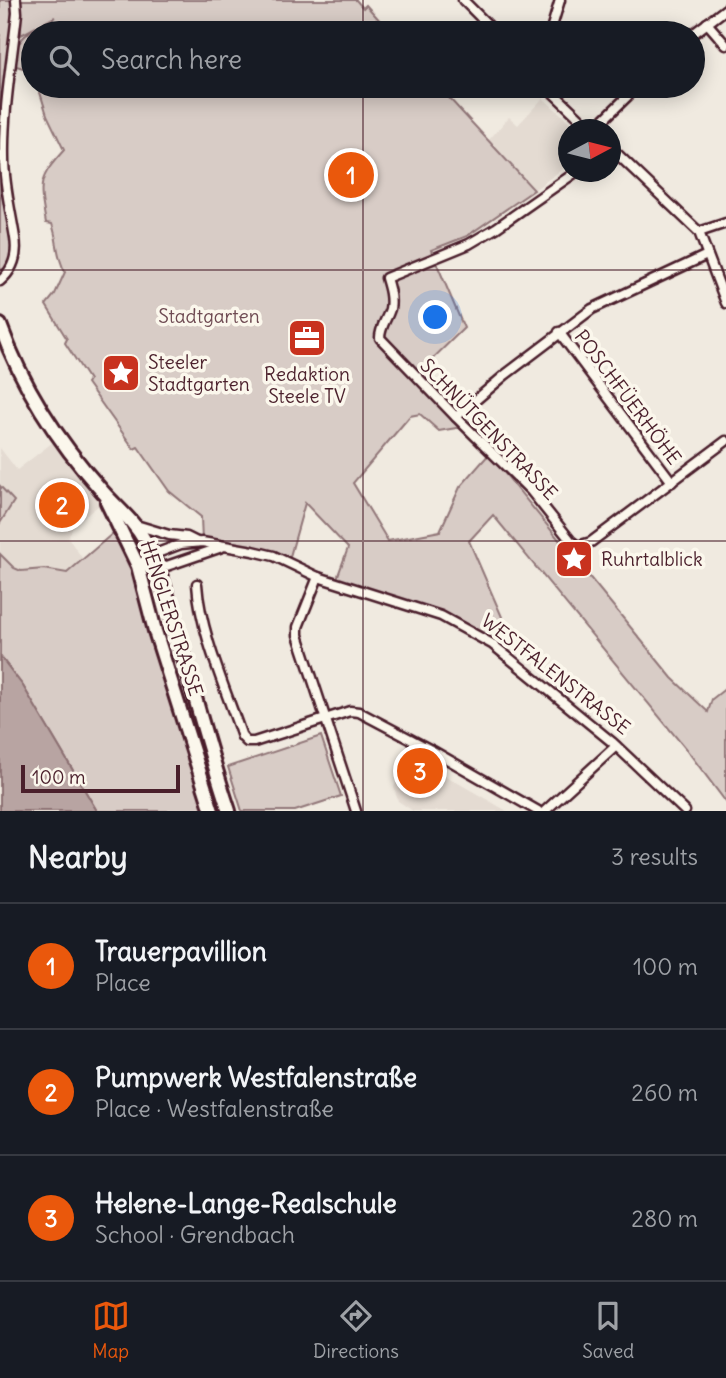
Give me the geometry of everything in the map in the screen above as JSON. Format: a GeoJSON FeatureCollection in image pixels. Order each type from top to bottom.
{"type":"FeatureCollection","features":[{"type":"Feature","properties":{"kind":"main road"},"geometry":{"type":"LineString","coordinates":[[0,325],[22,379],[65,444],[103,492]]}},
{"type":"Feature","properties":{"kind":"main road","name":"HENGLERSTRASSE"},"geometry":{"type":"LineString","coordinates":[[103,492],[135,525],[152,555],[164,568],[163,584],[229,811]]}},
{"type":"Feature","properties":{"kind":"main road","name":"HENGLERSTRASSE"},"geometry":{"type":"LineString","coordinates":[[103,492],[138,566],[155,631],[212,811]]}},
{"type":"Feature","properties":{"kind":"street"},"geometry":{"type":"LineString","coordinates":[[0,281],[9,274],[16,252],[4,158],[5,115],[17,13],[16,0]]}},
{"type":"Feature","properties":{"kind":"street"},"geometry":{"type":"LineString","coordinates":[[463,0],[484,21]]}},
{"type":"Feature","properties":{"kind":"street"},"geometry":{"type":"LineString","coordinates":[[554,21],[560,0]]}},
{"type":"Feature","properties":{"kind":"street"},"geometry":{"type":"LineString","coordinates":[[726,9],[707,23],[726,45]]}},
{"type":"Feature","properties":{"kind":"street"},"geometry":{"type":"LineString","coordinates":[[559,98],[580,119]]}},
{"type":"Feature","properties":{"kind":"street"},"geometry":{"type":"LineString","coordinates":[[604,119],[625,98]]}},
{"type":"Feature","properties":{"kind":"street"},"geometry":{"type":"LineString","coordinates":[[621,158],[699,232],[726,303]]}},
{"type":"Feature","properties":{"kind":"street","name":"SCHNÜTGENSTRASSE"},"geometry":{"type":"LineString","coordinates":[[562,182],[496,228],[468,244],[386,278],[390,309],[380,338],[531,491],[578,547],[591,542],[726,441]]}},
{"type":"Feature","properties":{"kind":"street"},"geometry":{"type":"LineString","coordinates":[[699,232],[726,223]]}},
{"type":"Feature","properties":{"kind":"street"},"geometry":{"type":"LineString","coordinates":[[456,417],[559,332],[592,309],[706,255]]}},
{"type":"Feature","properties":{"kind":"street","name":"POSCHFÜERHÖHE"},"geometry":{"type":"LineString","coordinates":[[559,332],[672,482]]}},
{"type":"Feature","properties":{"kind":"street","name":"WESTFALENSTRASSE"},"geometry":{"type":"LineString","coordinates":[[135,525],[187,537],[197,542],[274,556],[318,577],[441,616],[467,629],[492,644],[617,746],[685,811]]}},
{"type":"Feature","properties":{"kind":"street","name":"WESTFALENSTRASSE"},"geometry":{"type":"LineString","coordinates":[[138,566],[152,555],[170,547],[197,542]]}},
{"type":"Feature","properties":{"kind":"street"},"geometry":{"type":"LineString","coordinates":[[138,566],[164,568],[225,546]]}},
{"type":"Feature","properties":{"kind":"street"},"geometry":{"type":"LineString","coordinates":[[318,577],[298,635],[356,811]]}},
{"type":"Feature","properties":{"kind":"street","name":"HENGLERSTRASSE"},"geometry":{"type":"LineString","coordinates":[[197,584],[198,602],[204,623],[242,737],[247,742],[254,742],[327,718]]}},
{"type":"Feature","properties":{"kind":"street"},"geometry":{"type":"LineString","coordinates":[[327,718],[350,711],[359,712],[538,811]]}},
{"type":"Feature","properties":{"kind":"street"},"geometry":{"type":"LineString","coordinates":[[545,811],[617,746]]}},
{"type":"Feature","properties":{"kind":"shaded area"},"geometry":{"type":"Polygon","coordinates":[[[543,98],[566,119],[558,119],[558,172],[534,190],[488,141],[509,117],[518,125],[543,98]]]}},
{"type":"Feature","properties":{"kind":"shaded area"},"geometry":{"type":"Polygon","coordinates":[[[57,439],[104,501],[74,525],[68,538],[83,559],[67,573],[44,569],[21,571],[0,554],[0,523],[14,501],[0,486],[0,448],[17,470],[57,439]]]}},
{"type":"Feature","properties":{"kind":"shaded area"},"geometry":{"type":"Polygon","coordinates":[[[0,656],[23,686],[97,811],[0,811],[0,656]]]}},
{"type":"Feature","properties":{"kind":"shaded area"},"geometry":{"type":"Polygon","coordinates":[[[411,756],[507,811],[413,811],[398,801],[394,787],[411,756]]]}},
{"type":"Feature","properties":{"kind":"green space"},"geometry":{"type":"Polygon","coordinates":[[[0,0],[11,0],[12,10],[0,162],[0,0]]]}},
{"type":"Feature","properties":{"kind":"green space"},"geometry":{"type":"Polygon","coordinates":[[[20,0],[356,0],[363,8],[366,5],[380,21],[48,21],[55,17],[47,21],[21,21],[21,35],[20,0]]]}},
{"type":"Feature","properties":{"kind":"green space"},"geometry":{"type":"Polygon","coordinates":[[[21,40],[21,67],[13,65],[21,40]]]}},
{"type":"Feature","properties":{"kind":"green space","name":"Stadtgarten"},"geometry":{"type":"Polygon","coordinates":[[[42,98],[449,98],[534,190],[467,236],[431,250],[464,328],[416,375],[462,427],[439,431],[420,414],[410,416],[353,483],[388,541],[440,531],[460,487],[489,454],[672,678],[708,712],[712,699],[726,688],[726,802],[686,749],[493,515],[469,541],[509,633],[493,643],[469,627],[336,581],[348,548],[305,503],[289,560],[202,541],[201,517],[169,491],[138,447],[134,449],[87,383],[89,380],[65,343],[67,339],[46,305],[55,294],[65,272],[52,224],[46,223],[41,191],[45,176],[64,150],[42,98]]]}},
{"type":"Feature","properties":{"kind":"green space"},"geometry":{"type":"Polygon","coordinates":[[[0,164],[3,199],[15,252],[6,268],[0,270],[0,164]]]}},
{"type":"Feature","properties":{"kind":"green space"},"geometry":{"type":"Polygon","coordinates":[[[0,486],[14,501],[0,523],[0,486]]]}},
{"type":"Feature","properties":{"kind":"green space"},"geometry":{"type":"Polygon","coordinates":[[[120,527],[209,811],[97,811],[23,686],[0,656],[0,554],[21,571],[44,569],[67,573],[120,527]]]}},
{"type":"Feature","properties":{"kind":"green space"},"geometry":{"type":"Polygon","coordinates":[[[321,736],[341,796],[295,811],[242,811],[228,767],[321,736]]]}},
{"type":"Feature","properties":{"kind":"place","name":"Trauerpavillion"},"geometry":{"type":"Point","coordinates":[351,175]}},
{"type":"Feature","properties":{"kind":"place","name":"Redaktion Steele TV"},"geometry":{"type":"Point","coordinates":[307,338]}},
{"type":"Feature","properties":{"kind":"place","name":"Steeler Stadtgarten"},"geometry":{"type":"Point","coordinates":[121,373]}},
{"type":"Feature","properties":{"kind":"place","name":"Pumpwerk Westfalenstraße"},"geometry":{"type":"Point","coordinates":[62,505]}},
{"type":"Feature","properties":{"kind":"place","name":"Ruhrtalblick"},"geometry":{"type":"Point","coordinates":[574,559]}},
{"type":"Feature","properties":{"kind":"place","name":"Helene-Lange-Realschule"},"geometry":{"type":"Point","coordinates":[420,771]}}]}
